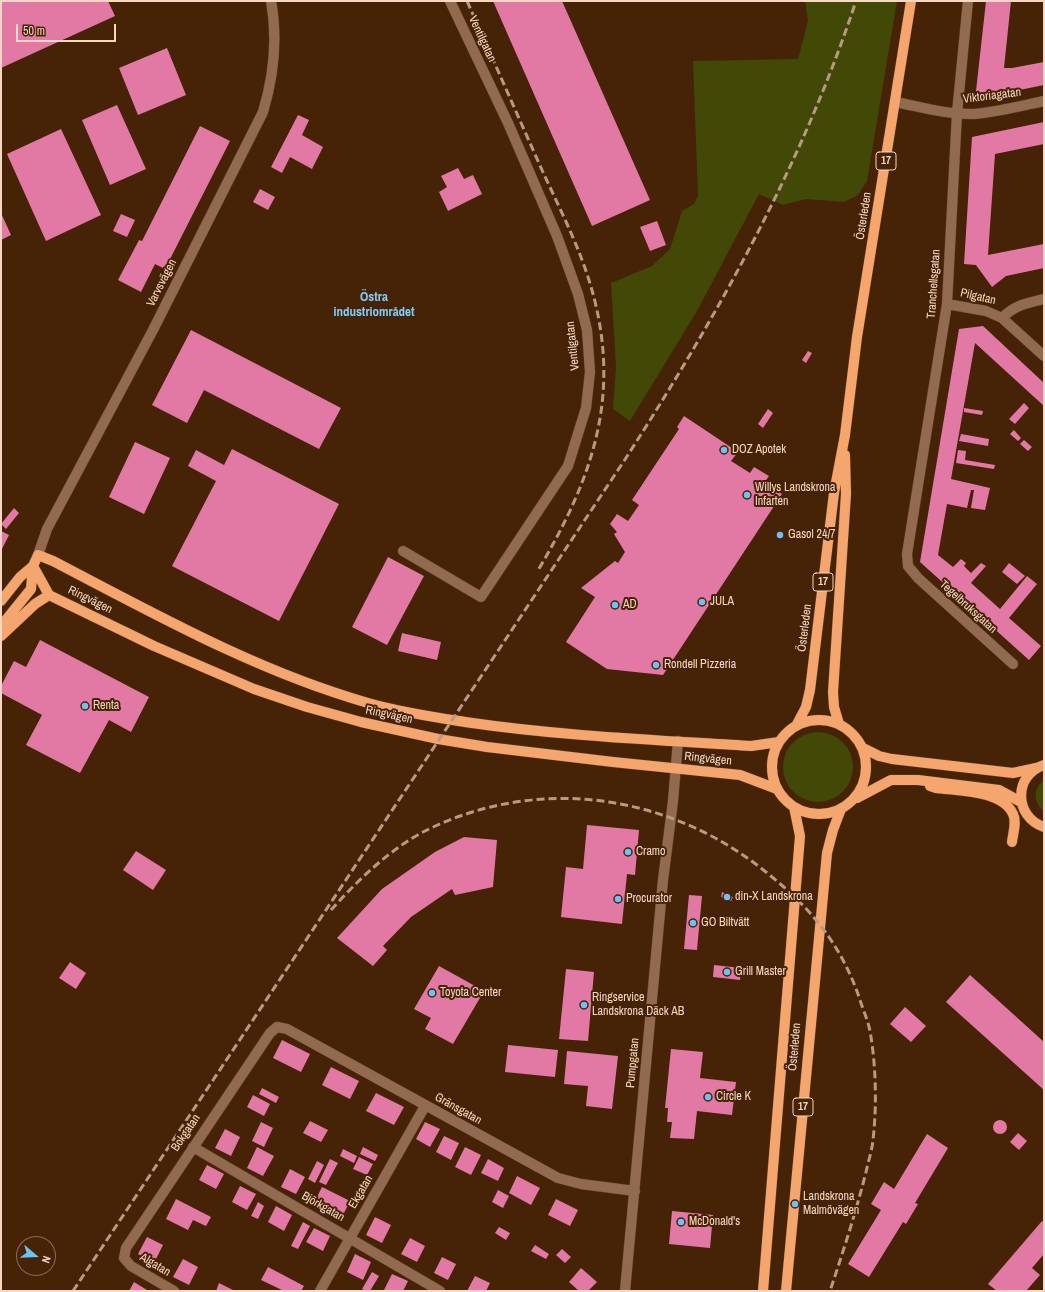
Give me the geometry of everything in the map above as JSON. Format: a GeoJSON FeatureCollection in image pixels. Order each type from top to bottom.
{"type":"FeatureCollection","features":[{"type":"Feature","properties":{"kind":"main road","name":"Österleden"},"geometry":{"type":"LineString","coordinates":[[796,726],[806,707],[810,690],[834,493],[845,435],[857,337],[911,1]]}},
{"type":"Feature","properties":{"kind":"main road","name":"Österleden"},"geometry":{"type":"LineString","coordinates":[[838,724],[834,707],[833,692],[846,494],[845,435]]}},
{"type":"Feature","properties":{"kind":"main road","name":"Varvsvägen"},"geometry":{"type":"LineString","coordinates":[[1,626],[31,589],[33,566],[38,555]]}},
{"type":"Feature","properties":{"kind":"main road","name":"Ringvägen"},"geometry":{"type":"LineString","coordinates":[[38,555],[53,561],[173,623],[264,667],[310,685],[370,703],[438,717],[499,727],[578,735],[751,746],[779,742]]}},
{"type":"Feature","properties":{"kind":"main road","name":"Varvsvägen"},"geometry":{"type":"LineString","coordinates":[[1,601],[20,577],[33,566]]}},
{"type":"Feature","properties":{"kind":"main road","name":"Ringvägen"},"geometry":{"type":"LineString","coordinates":[[33,566],[49,595],[154,646],[254,690],[361,722],[425,736],[486,747],[740,775],[777,789]]}},
{"type":"Feature","properties":{"kind":"main road"},"geometry":{"type":"LineString","coordinates":[[1,636],[35,604],[49,595]]}},
{"type":"Feature","properties":{"kind":"main road","name":"17"},"geometry":{"type":"LineString","coordinates":[[817,720],[838,724],[850,731],[862,748],[866,761],[866,774],[862,787],[853,800],[841,809],[822,814],[803,811],[794,807],[777,789],[773,777],[772,765],[774,753],[779,742],[786,733],[796,726],[817,720]]}},
{"type":"Feature","properties":{"kind":"main road"},"geometry":{"type":"LineString","coordinates":[[862,748],[879,756],[892,759],[1013,773],[1040,767]]}},
{"type":"Feature","properties":{"kind":"main road"},"geometry":{"type":"LineString","coordinates":[[1040,767],[1028,776],[1022,785],[1021,802],[1025,813],[1030,819],[1044,827]]}},
{"type":"Feature","properties":{"kind":"main road"},"geometry":{"type":"LineString","coordinates":[[853,800],[891,780],[918,780],[1000,790],[1021,802]]}},
{"type":"Feature","properties":{"kind":"main road"},"geometry":{"type":"LineString","coordinates":[[918,780],[936,788],[982,794],[999,800],[1013,814],[1015,825],[1012,842]]}},
{"type":"Feature","properties":{"kind":"main road","name":"Österleden"},"geometry":{"type":"LineString","coordinates":[[763,1291],[800,836],[794,807]]}},
{"type":"Feature","properties":{"kind":"main road","name":"Österleden"},"geometry":{"type":"LineString","coordinates":[[786,1291],[826,853],[841,809]]}},
{"type":"Feature","properties":{"kind":"street","name":"Varvsvägen"},"geometry":{"type":"LineString","coordinates":[[38,555],[47,529],[153,330],[263,112],[270,88],[275,51],[275,22],[271,1]]}},
{"type":"Feature","properties":{"kind":"street","name":"Ventilgatan"},"geometry":{"type":"LineString","coordinates":[[403,551],[481,597],[568,466],[586,408],[590,372],[586,330],[578,294],[557,236],[514,137],[450,1]]}},
{"type":"Feature","properties":{"kind":"street","name":"Tranchellsgatan"},"geometry":{"type":"LineString","coordinates":[[908,566],[906,554],[948,304],[956,113],[968,1]]}},
{"type":"Feature","properties":{"kind":"street","name":"Viktoriagatan"},"geometry":{"type":"LineString","coordinates":[[895,102],[956,113],[974,114],[1009,109],[1044,101]]}},
{"type":"Feature","properties":{"kind":"street","name":"Pilgatan"},"geometry":{"type":"LineString","coordinates":[[948,304],[986,311],[1002,318],[1011,309],[1020,304],[1044,299]]}},
{"type":"Feature","properties":{"kind":"street"},"geometry":{"type":"LineString","coordinates":[[1002,318],[1044,356]]}},
{"type":"Feature","properties":{"kind":"street","name":"Tegelbruksgatan"},"geometry":{"type":"LineString","coordinates":[[908,566],[930,590],[1013,664]]}},
{"type":"Feature","properties":{"kind":"street","name":"Pumpgatan"},"geometry":{"type":"LineString","coordinates":[[625,1291],[663,880],[674,801],[678,741]]}},
{"type":"Feature","properties":{"kind":"street","name":"Gränsgatan"},"geometry":{"type":"LineString","coordinates":[[277,1027],[287,1029],[558,1178],[581,1184],[635,1191]]}},
{"type":"Feature","properties":{"kind":"street","name":"Bokgatan"},"geometry":{"type":"LineString","coordinates":[[124,1258],[126,1248],[270,1033],[277,1027]]}},
{"type":"Feature","properties":{"kind":"street","name":"Ekgatan"},"geometry":{"type":"LineString","coordinates":[[320,1291],[425,1106]]}},
{"type":"Feature","properties":{"kind":"street","name":"Björkgatan"},"geometry":{"type":"LineString","coordinates":[[193,1147],[440,1291]]}},
{"type":"Feature","properties":{"kind":"street","name":"Algatan"},"geometry":{"type":"LineString","coordinates":[[124,1258],[131,1266],[174,1291]]}},
{"type":"Feature","properties":{"kind":"green space"},"geometry":{"type":"Polygon","coordinates":[[[805,1],[897,1],[867,181],[858,195],[844,202],[806,199],[783,205],[759,194],[697,311],[630,421],[613,409],[616,367],[611,283],[652,266],[670,249],[682,211],[694,204],[698,196],[693,61],[798,59],[808,21],[805,1]]]}},
{"type":"Feature","properties":{"kind":"green space"},"geometry":{"type":"Polygon","coordinates":[[[818,732],[831,735],[843,742],[850,754],[853,767],[850,780],[843,792],[831,799],[818,802],[805,799],[793,792],[786,780],[783,767],[786,754],[793,742],[805,735],[818,732]]]}},
{"type":"Feature","properties":{"kind":"green space"},"geometry":{"type":"Polygon","coordinates":[[[1044,781],[1044,811],[1038,805],[1036,800],[1036,792],[1040,784],[1044,781]]]}},
{"type":"Feature","properties":{"kind":"building"},"geometry":{"type":"Polygon","coordinates":[[[1,1],[108,1],[115,16],[1,68],[1,1]]]}},
{"type":"Feature","properties":{"kind":"building"},"geometry":{"type":"Polygon","coordinates":[[[493,1],[562,1],[650,200],[592,226],[493,1]]]}},
{"type":"Feature","properties":{"kind":"building"},"geometry":{"type":"Polygon","coordinates":[[[986,1],[1011,1],[1004,68],[1044,62],[1044,85],[980,98],[976,91],[986,1]]]}},
{"type":"Feature","properties":{"kind":"building"},"geometry":{"type":"Polygon","coordinates":[[[167,48],[186,95],[138,115],[119,68],[167,48]]]}},
{"type":"Feature","properties":{"kind":"building"},"geometry":{"type":"Polygon","coordinates":[[[117,105],[146,169],[110,185],[82,120],[117,105]]]}},
{"type":"Feature","properties":{"kind":"building"},"geometry":{"type":"Polygon","coordinates":[[[298,115],[309,120],[302,135],[323,147],[312,169],[290,157],[282,173],[271,167],[298,115]]]}},
{"type":"Feature","properties":{"kind":"building"},"geometry":{"type":"Polygon","coordinates":[[[1044,122],[1044,144],[995,154],[988,255],[1044,244],[1044,268],[1006,276],[992,287],[976,265],[964,264],[972,137],[1044,122]]]}},
{"type":"Feature","properties":{"kind":"building"},"geometry":{"type":"Polygon","coordinates":[[[200,126],[230,141],[165,269],[155,264],[141,292],[118,280],[139,240],[142,241],[200,126]]]}},
{"type":"Feature","properties":{"kind":"building"},"geometry":{"type":"Polygon","coordinates":[[[61,129],[101,215],[46,241],[7,154],[61,129]]]}},
{"type":"Feature","properties":{"kind":"building"},"geometry":{"type":"Polygon","coordinates":[[[458,168],[464,179],[473,175],[482,194],[448,211],[439,192],[447,187],[441,176],[458,168]]]}},
{"type":"Feature","properties":{"kind":"building"},"geometry":{"type":"Polygon","coordinates":[[[260,189],[275,197],[268,210],[253,202],[260,189]]]}},
{"type":"Feature","properties":{"kind":"building"},"geometry":{"type":"Polygon","coordinates":[[[1,213],[11,235],[1,240],[1,213]]]}},
{"type":"Feature","properties":{"kind":"building"},"geometry":{"type":"Polygon","coordinates":[[[121,214],[135,220],[127,237],[113,231],[121,214]]]}},
{"type":"Feature","properties":{"kind":"building"},"geometry":{"type":"Polygon","coordinates":[[[657,221],[666,245],[650,251],[640,227],[657,221]]]}},
{"type":"Feature","properties":{"kind":"building"},"geometry":{"type":"Polygon","coordinates":[[[983,326],[1044,383],[1044,406],[975,343],[951,479],[990,488],[985,510],[971,508],[974,490],[971,490],[967,508],[947,504],[938,555],[953,567],[961,559],[966,563],[964,566],[971,573],[981,563],[986,566],[971,583],[1000,609],[1027,576],[1037,584],[1009,618],[1041,646],[1029,660],[920,562],[959,329],[983,326]]]}},
{"type":"Feature","properties":{"kind":"building"},"geometry":{"type":"Polygon","coordinates":[[[191,330],[341,408],[319,449],[204,390],[187,423],[152,405],[191,330]]]}},
{"type":"Feature","properties":{"kind":"building"},"geometry":{"type":"Polygon","coordinates":[[[808,351],[812,353],[806,363],[802,360],[808,351]]]}},
{"type":"Feature","properties":{"kind":"building"},"geometry":{"type":"Polygon","coordinates":[[[1024,403],[1029,408],[1015,424],[1009,419],[1024,403]]]}},
{"type":"Feature","properties":{"kind":"building"},"geometry":{"type":"Polygon","coordinates":[[[964,408],[983,411],[982,415],[964,412],[964,408]]]}},
{"type":"Feature","properties":{"kind":"building"},"geometry":{"type":"Polygon","coordinates":[[[768,409],[773,413],[763,428],[758,424],[768,409]]]}},
{"type":"Feature","properties":{"kind":"building"},"geometry":{"type":"Polygon","coordinates":[[[684,416],[738,452],[731,461],[750,473],[754,467],[769,476],[764,483],[782,494],[663,675],[607,669],[566,642],[595,597],[581,588],[615,561],[618,563],[625,552],[614,534],[617,532],[610,524],[617,514],[628,521],[639,505],[632,500],[679,429],[677,427],[684,416]]]}},
{"type":"Feature","properties":{"kind":"building"},"geometry":{"type":"Polygon","coordinates":[[[1014,430],[1021,438],[1018,441],[1010,434],[1014,430]]]}},
{"type":"Feature","properties":{"kind":"building"},"geometry":{"type":"Polygon","coordinates":[[[961,434],[989,439],[988,446],[959,441],[961,434]]]}},
{"type":"Feature","properties":{"kind":"building"},"geometry":{"type":"Polygon","coordinates":[[[1024,440],[1032,447],[1028,451],[1020,444],[1024,440]]]}},
{"type":"Feature","properties":{"kind":"building"},"geometry":{"type":"Polygon","coordinates":[[[135,442],[170,458],[144,514],[109,497],[135,442]]]}},
{"type":"Feature","properties":{"kind":"building"},"geometry":{"type":"Polygon","coordinates":[[[232,449],[339,504],[279,621],[172,566],[216,481],[188,466],[196,450],[224,465],[232,449]]]}},
{"type":"Feature","properties":{"kind":"building"},"geometry":{"type":"Polygon","coordinates":[[[958,450],[966,451],[965,460],[995,465],[994,469],[956,463],[958,450]]]}},
{"type":"Feature","properties":{"kind":"building"},"geometry":{"type":"Polygon","coordinates":[[[14,508],[19,513],[6,529],[1,524],[14,508]]]}},
{"type":"Feature","properties":{"kind":"building"},"geometry":{"type":"Polygon","coordinates":[[[1,531],[9,535],[1,551],[1,531]]]}},
{"type":"Feature","properties":{"kind":"building"},"geometry":{"type":"Polygon","coordinates":[[[388,557],[424,576],[387,645],[352,627],[388,557]]]}},
{"type":"Feature","properties":{"kind":"building"},"geometry":{"type":"Polygon","coordinates":[[[1009,563],[1025,576],[1017,584],[1002,572],[1009,563]]]}},
{"type":"Feature","properties":{"kind":"building"},"geometry":{"type":"Polygon","coordinates":[[[402,633],[441,642],[437,660],[398,651],[402,633]]]}},
{"type":"Feature","properties":{"kind":"building","name":"Renta"},"geometry":{"type":"Polygon","coordinates":[[[40,640],[149,697],[131,732],[109,720],[80,773],[26,745],[42,715],[1,693],[1,686],[14,661],[26,667],[40,640]]]}},
{"type":"Feature","properties":{"kind":"building"},"geometry":{"type":"Polygon","coordinates":[[[587,825],[639,830],[635,875],[627,874],[622,924],[561,917],[566,867],[583,869],[587,825]]]}},
{"type":"Feature","properties":{"kind":"building"},"geometry":{"type":"Polygon","coordinates":[[[464,837],[497,840],[493,887],[455,895],[452,889],[411,917],[383,946],[387,950],[373,966],[337,938],[382,889],[435,852],[464,837]]]}},
{"type":"Feature","properties":{"kind":"building"},"geometry":{"type":"Polygon","coordinates":[[[136,851],[166,870],[153,890],[123,870],[136,851]]]}},
{"type":"Feature","properties":{"kind":"building","name":"din-X Landskrona"},"geometry":{"type":"Polygon","coordinates":[[[722,892],[733,897],[731,901],[721,897],[722,892]]]}},
{"type":"Feature","properties":{"kind":"building","name":"GO Biltvätt"},"geometry":{"type":"Polygon","coordinates":[[[689,895],[702,896],[697,950],[684,949],[689,895]]]}},
{"type":"Feature","properties":{"kind":"building"},"geometry":{"type":"Polygon","coordinates":[[[70,962],[86,973],[76,989],[59,978],[70,962]]]}},
{"type":"Feature","properties":{"kind":"building","name":"Grill Master"},"geometry":{"type":"Polygon","coordinates":[[[714,965],[741,968],[740,980],[713,977],[714,965]]]}},
{"type":"Feature","properties":{"kind":"building"},"geometry":{"type":"Polygon","coordinates":[[[439,966],[484,991],[453,1044],[425,1029],[431,1018],[414,1009],[439,966]]]}},
{"type":"Feature","properties":{"kind":"building"},"geometry":{"type":"Polygon","coordinates":[[[566,969],[594,972],[588,1041],[559,1039],[566,969]]]}},
{"type":"Feature","properties":{"kind":"building"},"geometry":{"type":"Polygon","coordinates":[[[970,975],[1044,1042],[1044,1090],[946,1002],[970,975]]]}},
{"type":"Feature","properties":{"kind":"building"},"geometry":{"type":"Polygon","coordinates":[[[905,1007],[926,1026],[911,1042],[890,1024],[905,1007]]]}},
{"type":"Feature","properties":{"kind":"building"},"geometry":{"type":"Polygon","coordinates":[[[282,1040],[310,1054],[301,1072],[273,1058],[282,1040]]]}},
{"type":"Feature","properties":{"kind":"building"},"geometry":{"type":"Polygon","coordinates":[[[508,1045],[558,1050],[555,1077],[505,1072],[508,1045]]]}},
{"type":"Feature","properties":{"kind":"building"},"geometry":{"type":"Polygon","coordinates":[[[671,1049],[703,1052],[700,1078],[736,1082],[732,1115],[697,1111],[694,1139],[670,1138],[672,1122],[667,1122],[668,1108],[665,1108],[671,1049]]]}},
{"type":"Feature","properties":{"kind":"building"},"geometry":{"type":"Polygon","coordinates":[[[567,1051],[618,1056],[612,1109],[586,1106],[588,1086],[564,1084],[567,1051]]]}},
{"type":"Feature","properties":{"kind":"building"},"geometry":{"type":"Polygon","coordinates":[[[331,1067],[359,1081],[350,1099],[322,1085],[331,1067]]]}},
{"type":"Feature","properties":{"kind":"building"},"geometry":{"type":"Polygon","coordinates":[[[262,1088],[279,1097],[276,1103],[259,1094],[262,1088]]]}},
{"type":"Feature","properties":{"kind":"building"},"geometry":{"type":"Polygon","coordinates":[[[376,1093],[404,1107],[394,1125],[366,1111],[376,1093]]]}},
{"type":"Feature","properties":{"kind":"building"},"geometry":{"type":"Polygon","coordinates":[[[253,1095],[270,1104],[264,1116],[247,1107],[253,1095]]]}},
{"type":"Feature","properties":{"kind":"building"},"geometry":{"type":"Polygon","coordinates":[[[997,1120],[1003,1120],[1007,1124],[1007,1130],[1003,1134],[997,1134],[993,1130],[993,1124],[997,1120]]]}},
{"type":"Feature","properties":{"kind":"building"},"geometry":{"type":"Polygon","coordinates":[[[310,1121],[328,1130],[321,1142],[303,1133],[310,1121]]]}},
{"type":"Feature","properties":{"kind":"building"},"geometry":{"type":"Polygon","coordinates":[[[261,1122],[273,1128],[264,1147],[252,1141],[261,1122]]]}},
{"type":"Feature","properties":{"kind":"building"},"geometry":{"type":"Polygon","coordinates":[[[425,1122],[440,1129],[430,1147],[416,1139],[425,1122]]]}},
{"type":"Feature","properties":{"kind":"building"},"geometry":{"type":"Polygon","coordinates":[[[225,1129],[240,1137],[231,1156],[215,1148],[225,1129]]]}},
{"type":"Feature","properties":{"kind":"building"},"geometry":{"type":"Polygon","coordinates":[[[1018,1133],[1027,1141],[1019,1150],[1010,1142],[1018,1133]]]}},
{"type":"Feature","properties":{"kind":"building"},"geometry":{"type":"Polygon","coordinates":[[[927,1134],[948,1148],[915,1203],[918,1204],[906,1224],[903,1222],[869,1277],[848,1264],[881,1210],[871,1204],[884,1182],[894,1189],[927,1134]]]}},
{"type":"Feature","properties":{"kind":"building"},"geometry":{"type":"Polygon","coordinates":[[[444,1136],[459,1143],[451,1160],[436,1152],[444,1136]]]}},
{"type":"Feature","properties":{"kind":"building"},"geometry":{"type":"Polygon","coordinates":[[[257,1147],[274,1156],[263,1176],[247,1168],[257,1147]]]}},
{"type":"Feature","properties":{"kind":"building"},"geometry":{"type":"Polygon","coordinates":[[[363,1147],[378,1155],[375,1161],[360,1154],[363,1147]]]}},
{"type":"Feature","properties":{"kind":"building"},"geometry":{"type":"Polygon","coordinates":[[[465,1147],[481,1155],[471,1175],[455,1167],[465,1147]]]}},
{"type":"Feature","properties":{"kind":"building"},"geometry":{"type":"Polygon","coordinates":[[[343,1149],[357,1156],[354,1163],[340,1156],[343,1149]]]}},
{"type":"Feature","properties":{"kind":"building"},"geometry":{"type":"Polygon","coordinates":[[[359,1157],[373,1164],[367,1175],[353,1169],[359,1157]]]}},
{"type":"Feature","properties":{"kind":"building"},"geometry":{"type":"Polygon","coordinates":[[[330,1159],[338,1163],[326,1185],[319,1182],[330,1159]]]}},
{"type":"Feature","properties":{"kind":"building"},"geometry":{"type":"Polygon","coordinates":[[[488,1159],[504,1168],[498,1181],[481,1173],[488,1159]]]}},
{"type":"Feature","properties":{"kind":"building"},"geometry":{"type":"Polygon","coordinates":[[[317,1161],[324,1165],[315,1183],[308,1179],[317,1161]]]}},
{"type":"Feature","properties":{"kind":"building"},"geometry":{"type":"Polygon","coordinates":[[[207,1165],[224,1174],[216,1189],[199,1180],[207,1165]]]}},
{"type":"Feature","properties":{"kind":"building"},"geometry":{"type":"Polygon","coordinates":[[[290,1169],[305,1177],[296,1194],[281,1187],[290,1169]]]}},
{"type":"Feature","properties":{"kind":"building"},"geometry":{"type":"Polygon","coordinates":[[[517,1176],[540,1188],[531,1205],[509,1193],[517,1176]]]}},
{"type":"Feature","properties":{"kind":"building"},"geometry":{"type":"Polygon","coordinates":[[[240,1186],[256,1194],[247,1210],[232,1202],[240,1186]]]}},
{"type":"Feature","properties":{"kind":"building"},"geometry":{"type":"Polygon","coordinates":[[[322,1187],[350,1201],[341,1219],[313,1205],[322,1187]]]}},
{"type":"Feature","properties":{"kind":"building"},"geometry":{"type":"Polygon","coordinates":[[[498,1190],[509,1196],[503,1208],[492,1202],[498,1190]]]}},
{"type":"Feature","properties":{"kind":"building"},"geometry":{"type":"Polygon","coordinates":[[[176,1199],[211,1217],[206,1226],[193,1220],[188,1230],[166,1219],[176,1199]]]}},
{"type":"Feature","properties":{"kind":"building"},"geometry":{"type":"Polygon","coordinates":[[[556,1199],[578,1210],[570,1226],[548,1215],[556,1199]]]}},
{"type":"Feature","properties":{"kind":"building"},"geometry":{"type":"Polygon","coordinates":[[[258,1202],[264,1206],[258,1219],[251,1216],[258,1202]]]}},
{"type":"Feature","properties":{"kind":"building"},"geometry":{"type":"Polygon","coordinates":[[[276,1206],[292,1215],[284,1231],[268,1222],[276,1206]]]}},
{"type":"Feature","properties":{"kind":"building"},"geometry":{"type":"Polygon","coordinates":[[[672,1211],[713,1215],[710,1248],[669,1244],[672,1211]]]}},
{"type":"Feature","properties":{"kind":"building"},"geometry":{"type":"Polygon","coordinates":[[[375,1217],[391,1225],[382,1243],[366,1235],[375,1217]]]}},
{"type":"Feature","properties":{"kind":"building"},"geometry":{"type":"Polygon","coordinates":[[[1042,1221],[1044,1223],[1044,1254],[1032,1268],[1040,1275],[1026,1291],[997,1291],[988,1284],[1042,1221]]]}},
{"type":"Feature","properties":{"kind":"building"},"geometry":{"type":"Polygon","coordinates":[[[303,1222],[310,1226],[298,1249],[291,1246],[303,1222]]]}},
{"type":"Feature","properties":{"kind":"building"},"geometry":{"type":"Polygon","coordinates":[[[499,1227],[510,1233],[506,1240],[495,1233],[499,1227]]]}},
{"type":"Feature","properties":{"kind":"building"},"geometry":{"type":"Polygon","coordinates":[[[314,1228],[330,1236],[323,1251],[306,1242],[314,1228]]]}},
{"type":"Feature","properties":{"kind":"building"},"geometry":{"type":"Polygon","coordinates":[[[147,1237],[163,1245],[154,1263],[138,1254],[147,1237]]]}},
{"type":"Feature","properties":{"kind":"building"},"geometry":{"type":"Polygon","coordinates":[[[410,1238],[425,1246],[417,1262],[401,1254],[410,1238]]]}},
{"type":"Feature","properties":{"kind":"building"},"geometry":{"type":"Polygon","coordinates":[[[535,1245],[549,1254],[546,1259],[531,1251],[535,1245]]]}},
{"type":"Feature","properties":{"kind":"building"},"geometry":{"type":"Polygon","coordinates":[[[562,1249],[571,1257],[565,1263],[556,1255],[562,1249]]]}},
{"type":"Feature","properties":{"kind":"building"},"geometry":{"type":"Polygon","coordinates":[[[355,1254],[371,1262],[363,1280],[347,1272],[355,1254]]]}},
{"type":"Feature","properties":{"kind":"building"},"geometry":{"type":"Polygon","coordinates":[[[442,1257],[456,1264],[448,1280],[434,1273],[442,1257]]]}},
{"type":"Feature","properties":{"kind":"building"},"geometry":{"type":"Polygon","coordinates":[[[183,1259],[198,1267],[189,1285],[173,1277],[183,1259]]]}},
{"type":"Feature","properties":{"kind":"building"},"geometry":{"type":"Polygon","coordinates":[[[268,1267],[304,1286],[301,1291],[284,1291],[261,1280],[268,1267]]]}},
{"type":"Feature","properties":{"kind":"building"},"geometry":{"type":"Polygon","coordinates":[[[581,1268],[597,1282],[588,1291],[579,1291],[569,1282],[581,1268]]]}},
{"type":"Feature","properties":{"kind":"building"},"geometry":{"type":"Polygon","coordinates":[[[372,1272],[379,1276],[370,1291],[366,1291],[362,1289],[372,1272]]]}},
{"type":"Feature","properties":{"kind":"building"},"geometry":{"type":"Polygon","coordinates":[[[392,1274],[408,1281],[403,1291],[384,1290],[392,1274]]]}},
{"type":"Feature","properties":{"kind":"building"},"geometry":{"type":"Polygon","coordinates":[[[475,1276],[490,1283],[486,1291],[467,1291],[475,1276]]]}},
{"type":"Feature","properties":{"kind":"building"},"geometry":{"type":"Polygon","coordinates":[[[134,1282],[147,1290],[147,1291],[129,1291],[134,1282]]]}},
{"type":"Feature","properties":{"kind":"building"},"geometry":{"type":"Polygon","coordinates":[[[219,1283],[235,1291],[216,1291],[219,1283]]]}},
{"type":"Feature","properties":{"kind":"railway"},"geometry":{"type":"LineString","coordinates":[[467,1],[578,250],[588,277],[599,318],[603,357],[603,394],[598,430],[588,466],[574,501],[537,572]]}},
{"type":"Feature","properties":{"kind":"railway"},"geometry":{"type":"LineString","coordinates":[[73,1291],[624,461],[692,351],[755,238],[783,181],[810,122],[856,1]]}},
{"type":"Feature","properties":{"kind":"railway"},"geometry":{"type":"LineString","coordinates":[[331,910],[351,888],[375,866],[399,847],[425,831],[469,813],[515,802],[560,798],[606,802],[650,811],[693,827],[734,849],[772,877],[815,918],[837,949],[854,984],[868,1024],[872,1044],[875,1071],[874,1127],[872,1144],[858,1202],[830,1291]]}},
{"type":"Feature","properties":{"kind":"place","name":"DOZ Apotek"},"geometry":{"type":"Point","coordinates":[724,450]}},
{"type":"Feature","properties":{"kind":"place","name":"Willys Landskrona Infarten"},"geometry":{"type":"Point","coordinates":[747,495]}},
{"type":"Feature","properties":{"kind":"place","name":"Gasol 24/7"},"geometry":{"type":"Point","coordinates":[780,535]}},
{"type":"Feature","properties":{"kind":"place","name":"JULA"},"geometry":{"type":"Point","coordinates":[702,602]}},
{"type":"Feature","properties":{"kind":"place","name":"AD"},"geometry":{"type":"Point","coordinates":[615,605]}},
{"type":"Feature","properties":{"kind":"place","name":"Rondell Pizzeria"},"geometry":{"type":"Point","coordinates":[656,665]}},
{"type":"Feature","properties":{"kind":"place","name":"Renta"},"geometry":{"type":"Point","coordinates":[85,706]}},
{"type":"Feature","properties":{"kind":"place","name":"Cramo"},"geometry":{"type":"Point","coordinates":[628,852]}},
{"type":"Feature","properties":{"kind":"place","name":"din-X Landskrona"},"geometry":{"type":"Point","coordinates":[727,897]}},
{"type":"Feature","properties":{"kind":"place","name":"Procurator"},"geometry":{"type":"Point","coordinates":[618,899]}},
{"type":"Feature","properties":{"kind":"place","name":"GO Biltvätt"},"geometry":{"type":"Point","coordinates":[693,923]}},
{"type":"Feature","properties":{"kind":"place","name":"Grill Master"},"geometry":{"type":"Point","coordinates":[727,972]}},
{"type":"Feature","properties":{"kind":"place","name":"Toyota Center"},"geometry":{"type":"Point","coordinates":[432,993]}},
{"type":"Feature","properties":{"kind":"place","name":"Ringservice Landskrona Däck AB"},"geometry":{"type":"Point","coordinates":[584,1005]}},
{"type":"Feature","properties":{"kind":"place","name":"Circle K"},"geometry":{"type":"Point","coordinates":[708,1097]}},
{"type":"Feature","properties":{"kind":"place","name":"Landskrona Malmövägen"},"geometry":{"type":"Point","coordinates":[795,1204]}},
{"type":"Feature","properties":{"kind":"place","name":"McDonald's"},"geometry":{"type":"Point","coordinates":[681,1222]}},
{"type":"Feature","properties":{"kind":"district","name":"Östra industriområdet"},"geometry":{"type":"Point","coordinates":[374,306]}}]}
